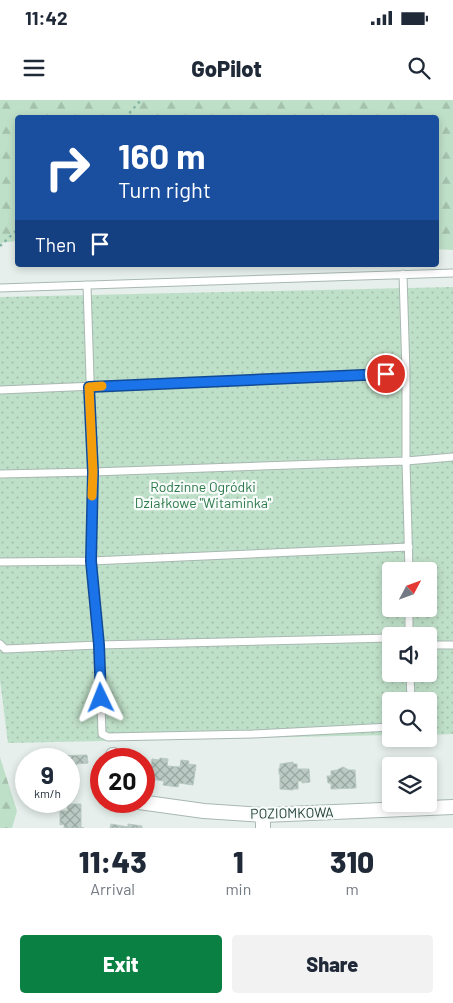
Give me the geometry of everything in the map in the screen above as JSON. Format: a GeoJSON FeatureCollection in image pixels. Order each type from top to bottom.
{"type":"FeatureCollection","features":[{"type":"Feature","properties":{"kind":"street","name":"POZIOMKOWA"},"geometry":{"type":"LineString","coordinates":[[155,804],[263,822],[453,807]]}},
{"type":"Feature","properties":{"kind":"lane"},"geometry":{"type":"LineString","coordinates":[[0,288],[453,273]]}},
{"type":"Feature","properties":{"kind":"lane"},"geometry":{"type":"LineString","coordinates":[[403,274],[409,562]]}},
{"type":"Feature","properties":{"kind":"lane"},"geometry":{"type":"LineString","coordinates":[[87,285],[93,472],[91,561],[99,645],[102,734],[108,737],[253,734],[382,728]]}},
{"type":"Feature","properties":{"kind":"lane"},"geometry":{"type":"LineString","coordinates":[[0,390],[406,373]]}},
{"type":"Feature","properties":{"kind":"lane"},"geometry":{"type":"LineString","coordinates":[[0,474],[406,461],[453,457]]}},
{"type":"Feature","properties":{"kind":"lane"},"geometry":{"type":"LineString","coordinates":[[0,562],[91,561],[409,547]]}},
{"type":"Feature","properties":{"kind":"lane"},"geometry":{"type":"LineString","coordinates":[[0,644],[5,650],[99,645],[382,638]]}},
{"type":"Feature","properties":{"kind":"lane"},"geometry":{"type":"LineString","coordinates":[[437,645],[453,645]]}},
{"type":"Feature","properties":{"kind":"path"},"geometry":{"type":"LineString","coordinates":[[127,115],[141,100]]}},
{"type":"Feature","properties":{"kind":"path"},"geometry":{"type":"LineString","coordinates":[[0,246],[15,232]]}},
{"type":"Feature","properties":{"kind":"green space"},"geometry":{"type":"Polygon","coordinates":[[[0,100],[453,100],[453,250],[439,249],[439,115],[15,115],[15,241],[0,243],[0,100]]]}},
{"type":"Feature","properties":{"kind":"green space","name":"Rodzinne Ogródki Działkowe \"Witaminka\""},"geometry":{"type":"Polygon","coordinates":[[[453,287],[453,734],[437,735],[437,692],[382,692],[382,735],[8,743],[0,680],[0,297],[453,287]]]}},
{"type":"Feature","properties":{"kind":"green space"},"geometry":{"type":"Polygon","coordinates":[[[0,757],[16,813],[12,828],[0,828],[0,757]]]}},
{"type":"Feature","properties":{"kind":"building"},"geometry":{"type":"Polygon","coordinates":[[[80,755],[87,755],[88,763],[80,764],[80,755]]]}},
{"type":"Feature","properties":{"kind":"building"},"geometry":{"type":"Polygon","coordinates":[[[160,758],[168,759],[167,766],[180,767],[181,760],[189,761],[188,764],[196,765],[193,785],[179,783],[178,787],[163,785],[164,781],[155,780],[155,759],[159,760],[160,758]]]}},
{"type":"Feature","properties":{"kind":"building"},"geometry":{"type":"Polygon","coordinates":[[[293,762],[293,764],[297,764],[297,769],[309,769],[310,782],[302,783],[302,781],[298,781],[298,789],[280,789],[280,764],[293,762]]]}},
{"type":"Feature","properties":{"kind":"building"},"geometry":{"type":"Polygon","coordinates":[[[343,767],[355,770],[356,788],[331,789],[331,783],[328,783],[327,776],[331,776],[331,771],[343,767]]]}},
{"type":"Feature","properties":{"kind":"building"},"geometry":{"type":"Polygon","coordinates":[[[81,804],[81,827],[84,828],[64,828],[64,824],[60,825],[60,813],[80,813],[81,804]]]}},
{"type":"Feature","properties":{"kind":"building"},"geometry":{"type":"Polygon","coordinates":[[[111,824],[128,827],[128,824],[142,826],[142,828],[110,828],[111,824]]]}},
{"type":"Feature","properties":{"kind":"slow traffic"},"geometry":{"type":"LineString","coordinates":[[92,496],[93,472],[89,387],[102,386]]}},
{"type":"Feature","properties":{"kind":"route"},"geometry":{"type":"LineString","coordinates":[[101,698],[99,645],[91,561],[93,472],[89,387],[386,374]]}}]}
